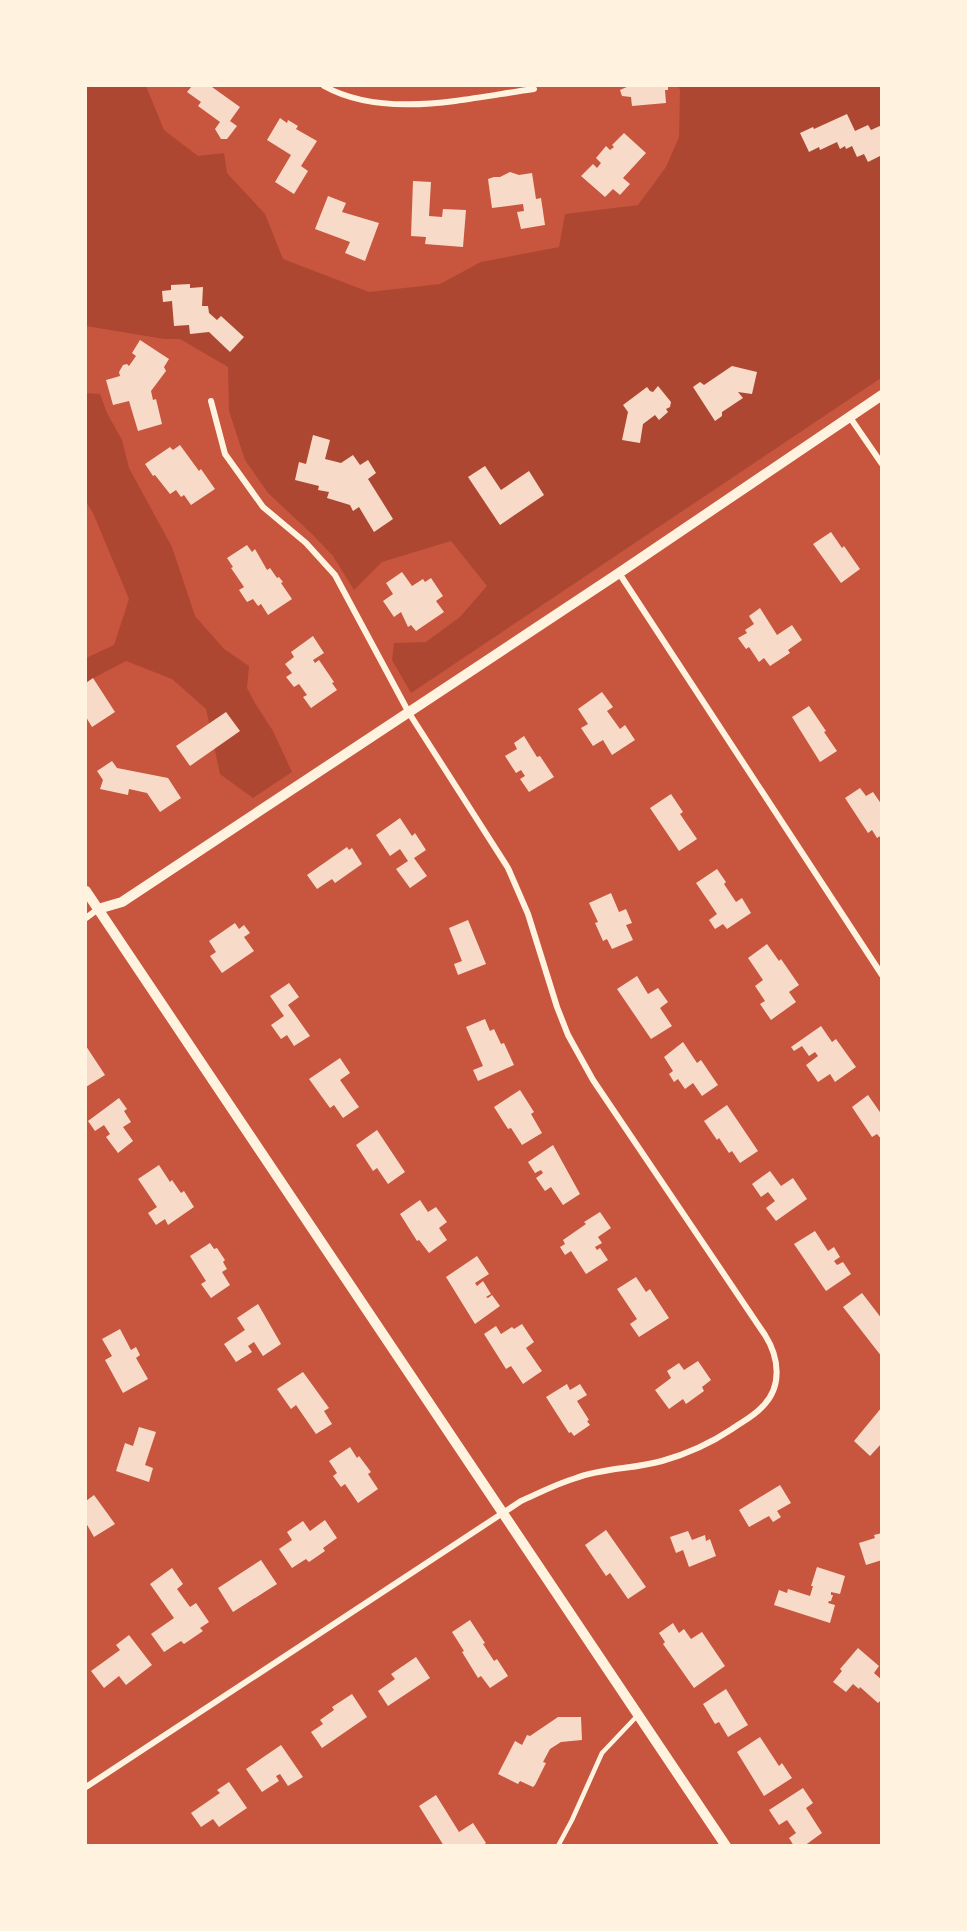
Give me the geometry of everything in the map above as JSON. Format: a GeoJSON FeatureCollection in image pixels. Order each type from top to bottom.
{"type":"FeatureCollection","features":[{"type":"Feature","properties":{"kind":"street"},"geometry":{"type":"LineString","coordinates":[[324,86],[357,99],[407,105],[534,89]]}},
{"type":"Feature","properties":{"kind":"street"},"geometry":{"type":"LineString","coordinates":[[86,918],[98,909],[122,902],[619,573],[882,395]]}},
{"type":"Feature","properties":{"kind":"street"},"geometry":{"type":"LineString","coordinates":[[86,1787],[502,1513],[540,1491],[575,1478],[596,1472],[661,1462],[715,1440],[762,1408],[772,1393],[776,1379],[776,1358],[765,1335],[578,1055],[557,1007],[533,927],[514,881],[496,849],[409,713],[335,574],[306,543],[263,507],[225,454],[211,401]]}},
{"type":"Feature","properties":{"kind":"street"},"geometry":{"type":"LineString","coordinates":[[849,416],[882,464]]}},
{"type":"Feature","properties":{"kind":"street"},"geometry":{"type":"LineString","coordinates":[[619,573],[882,975]]}},
{"type":"Feature","properties":{"kind":"street"},"geometry":{"type":"LineString","coordinates":[[86,891],[726,1845]]}},
{"type":"Feature","properties":{"kind":"lane"},"geometry":{"type":"LineString","coordinates":[[558,1845],[572,1820],[602,1753],[638,1715]]}},
{"type":"Feature","properties":{"kind":"shaded area"},"geometry":{"type":"Polygon","coordinates":[[[86,86],[146,86],[164,130],[198,156],[224,153],[227,173],[265,214],[283,259],[369,292],[440,284],[481,262],[559,247],[565,214],[638,205],[666,167],[679,137],[680,90],[678,86],[881,86],[881,378],[411,693],[392,660],[394,643],[426,642],[460,617],[487,586],[451,541],[382,562],[354,590],[333,556],[268,493],[245,460],[229,411],[228,367],[180,339],[164,339],[86,326],[86,86]]]}},
{"type":"Feature","properties":{"kind":"shaded area"},"geometry":{"type":"Polygon","coordinates":[[[86,393],[100,394],[107,413],[122,440],[129,468],[172,547],[195,616],[224,649],[249,666],[247,688],[273,731],[292,772],[253,798],[220,774],[206,709],[172,679],[126,661],[86,682],[86,658],[114,645],[129,599],[93,513],[86,502],[86,393]]]}},
{"type":"Feature","properties":{"kind":"building"},"geometry":{"type":"Polygon","coordinates":[[[192,86],[213,86],[240,107],[230,121],[237,126],[227,139],[221,139],[215,129],[220,122],[198,106],[201,102],[187,92],[192,86]]]}},
{"type":"Feature","properties":{"kind":"building"},"geometry":{"type":"Polygon","coordinates":[[[629,86],[668,86],[668,90],[665,90],[666,103],[632,106],[631,97],[622,96],[620,90],[629,86]]]}},
{"type":"Feature","properties":{"kind":"building"},"geometry":{"type":"Polygon","coordinates":[[[847,114],[855,131],[868,125],[871,130],[882,125],[882,155],[868,162],[864,154],[857,157],[852,146],[840,149],[837,142],[820,150],[819,147],[809,152],[800,133],[847,114]]]}},
{"type":"Feature","properties":{"kind":"building"},"geometry":{"type":"Polygon","coordinates":[[[280,118],[298,126],[296,129],[317,141],[301,166],[308,171],[294,194],[275,182],[291,155],[267,140],[280,118]]]}},
{"type":"Feature","properties":{"kind":"building"},"geometry":{"type":"Polygon","coordinates":[[[624,133],[646,153],[623,178],[630,184],[620,195],[613,189],[605,197],[581,176],[593,164],[597,168],[601,163],[596,158],[606,146],[610,150],[614,147],[612,145],[624,133]]]}},
{"type":"Feature","properties":{"kind":"building"},"geometry":{"type":"Polygon","coordinates":[[[510,172],[519,175],[532,173],[536,199],[541,198],[545,225],[521,229],[517,212],[524,211],[523,204],[492,208],[488,179],[510,172]]]}},
{"type":"Feature","properties":{"kind":"building"},"geometry":{"type":"Polygon","coordinates":[[[413,181],[431,182],[429,216],[442,217],[443,209],[466,210],[463,247],[425,244],[426,237],[411,236],[413,181]]]}},
{"type":"Feature","properties":{"kind":"building"},"geometry":{"type":"Polygon","coordinates":[[[328,196],[346,203],[342,212],[379,223],[365,261],[345,253],[350,242],[315,229],[328,196]]]}},
{"type":"Feature","properties":{"kind":"building"},"geometry":{"type":"Polygon","coordinates":[[[190,284],[190,288],[203,287],[202,306],[208,306],[209,313],[217,320],[221,316],[244,337],[230,352],[209,332],[190,334],[189,325],[174,326],[172,301],[163,302],[162,291],[171,290],[171,285],[190,284]]]}},
{"type":"Feature","properties":{"kind":"building"},"geometry":{"type":"Polygon","coordinates":[[[140,340],[169,359],[164,367],[166,371],[151,391],[153,400],[156,399],[162,424],[138,431],[129,401],[113,405],[106,380],[120,376],[119,372],[123,365],[129,366],[136,356],[132,353],[140,340]]]}},
{"type":"Feature","properties":{"kind":"building"},"geometry":{"type":"Polygon","coordinates":[[[732,366],[757,372],[752,394],[738,392],[743,398],[722,412],[722,416],[715,421],[693,387],[700,382],[704,385],[732,366]]]}},
{"type":"Feature","properties":{"kind":"building"},"geometry":{"type":"Polygon","coordinates":[[[658,386],[671,402],[670,407],[666,409],[668,412],[659,420],[655,415],[643,424],[640,443],[622,440],[628,412],[623,405],[647,387],[653,392],[658,386]]]}},
{"type":"Feature","properties":{"kind":"building"},"geometry":{"type":"Polygon","coordinates":[[[313,435],[330,440],[325,459],[341,463],[353,455],[360,465],[368,460],[376,473],[368,479],[393,519],[374,532],[359,507],[353,511],[350,505],[327,498],[329,492],[318,490],[319,486],[295,480],[299,462],[306,464],[313,435]]]}},
{"type":"Feature","properties":{"kind":"building"},"geometry":{"type":"Polygon","coordinates":[[[180,445],[215,489],[191,505],[184,495],[181,497],[176,490],[170,494],[145,464],[170,447],[173,450],[180,445]]]}},
{"type":"Feature","properties":{"kind":"building"},"geometry":{"type":"Polygon","coordinates":[[[485,466],[501,490],[529,471],[544,495],[500,525],[468,477],[485,466]]]}},
{"type":"Feature","properties":{"kind":"building"},"geometry":{"type":"Polygon","coordinates":[[[831,532],[860,569],[841,583],[813,544],[831,532]]]}},
{"type":"Feature","properties":{"kind":"building"},"geometry":{"type":"Polygon","coordinates":[[[247,545],[252,552],[255,549],[267,570],[270,568],[277,578],[279,577],[292,599],[268,615],[261,604],[258,606],[253,599],[247,602],[239,590],[244,587],[227,558],[247,545]]]}},
{"type":"Feature","properties":{"kind":"building"},"geometry":{"type":"Polygon","coordinates":[[[402,572],[412,586],[423,579],[425,582],[431,578],[443,596],[436,601],[444,612],[416,631],[411,625],[408,627],[401,612],[394,617],[383,601],[393,594],[386,583],[402,572]]]}},
{"type":"Feature","properties":{"kind":"building"},"geometry":{"type":"Polygon","coordinates":[[[760,608],[777,635],[792,625],[802,640],[788,650],[790,653],[770,666],[764,658],[759,662],[749,647],[746,649],[738,638],[747,633],[745,630],[754,624],[749,616],[760,608]]]}},
{"type":"Feature","properties":{"kind":"building"},"geometry":{"type":"Polygon","coordinates":[[[313,636],[324,653],[313,660],[315,663],[319,660],[337,690],[311,708],[303,697],[307,695],[299,684],[294,687],[286,677],[292,673],[285,664],[294,657],[291,652],[313,636]]]}},
{"type":"Feature","properties":{"kind":"building"},"geometry":{"type":"Polygon","coordinates":[[[93,678],[115,712],[92,727],[86,717],[86,683],[93,678]]]}},
{"type":"Feature","properties":{"kind":"building"},"geometry":{"type":"Polygon","coordinates":[[[602,692],[613,707],[607,711],[620,729],[625,725],[635,740],[612,755],[603,740],[593,746],[581,728],[588,724],[578,709],[602,692]]]}},
{"type":"Feature","properties":{"kind":"building"},"geometry":{"type":"Polygon","coordinates":[[[809,706],[837,751],[820,762],[792,717],[809,706]]]}},
{"type":"Feature","properties":{"kind":"building"},"geometry":{"type":"Polygon","coordinates":[[[226,712],[240,731],[190,766],[176,746],[226,712]]]}},
{"type":"Feature","properties":{"kind":"building"},"geometry":{"type":"Polygon","coordinates":[[[524,736],[537,757],[540,756],[554,777],[529,792],[520,779],[525,776],[521,770],[516,773],[505,756],[517,749],[514,743],[524,736]]]}},
{"type":"Feature","properties":{"kind":"building"},"geometry":{"type":"Polygon","coordinates":[[[112,761],[117,768],[168,778],[181,798],[160,812],[147,793],[129,789],[128,795],[100,789],[103,780],[97,771],[112,761]]]}},
{"type":"Feature","properties":{"kind":"building"},"geometry":{"type":"Polygon","coordinates":[[[860,788],[866,796],[873,792],[882,805],[882,835],[877,838],[872,830],[868,833],[845,798],[860,788]]]}},
{"type":"Feature","properties":{"kind":"building"},"geometry":{"type":"Polygon","coordinates":[[[671,794],[683,812],[680,814],[697,839],[679,851],[650,808],[671,794]]]}},
{"type":"Feature","properties":{"kind":"building"},"geometry":{"type":"Polygon","coordinates":[[[400,818],[412,836],[415,833],[426,850],[414,858],[427,876],[410,888],[396,869],[408,861],[400,849],[390,856],[376,835],[400,818]]]}},
{"type":"Feature","properties":{"kind":"building"},"geometry":{"type":"Polygon","coordinates":[[[347,847],[349,850],[352,848],[362,864],[335,883],[332,879],[317,889],[307,875],[347,847]]]}},
{"type":"Feature","properties":{"kind":"building"},"geometry":{"type":"Polygon","coordinates":[[[717,869],[736,902],[742,898],[751,913],[727,929],[723,924],[715,929],[709,920],[717,914],[696,883],[717,869]]]}},
{"type":"Feature","properties":{"kind":"building"},"geometry":{"type":"Polygon","coordinates":[[[611,893],[619,912],[626,909],[632,923],[626,925],[633,940],[612,949],[607,939],[603,941],[595,923],[598,922],[589,903],[611,893]]]}},
{"type":"Feature","properties":{"kind":"building"},"geometry":{"type":"Polygon","coordinates":[[[468,920],[486,964],[458,975],[454,964],[462,961],[449,928],[468,920]]]}},
{"type":"Feature","properties":{"kind":"building"},"geometry":{"type":"Polygon","coordinates":[[[235,923],[239,929],[244,925],[250,933],[244,937],[254,951],[222,973],[210,956],[216,952],[209,941],[235,923]]]}},
{"type":"Feature","properties":{"kind":"building"},"geometry":{"type":"Polygon","coordinates":[[[767,944],[779,961],[781,959],[799,985],[789,992],[796,1002],[771,1020],[760,1004],[765,1001],[755,986],[763,980],[748,958],[767,944]]]}},
{"type":"Feature","properties":{"kind":"building"},"geometry":{"type":"Polygon","coordinates":[[[637,976],[648,994],[658,988],[668,1002],[660,1008],[672,1026],[651,1039],[617,989],[637,976]]]}},
{"type":"Feature","properties":{"kind":"building"},"geometry":{"type":"Polygon","coordinates":[[[289,983],[299,997],[288,1005],[310,1036],[294,1046],[287,1035],[281,1039],[271,1025],[284,1016],[270,996],[289,983]]]}},
{"type":"Feature","properties":{"kind":"building"},"geometry":{"type":"Polygon","coordinates":[[[485,1019],[490,1031],[494,1029],[501,1044],[504,1043],[514,1065],[478,1081],[473,1070],[483,1066],[466,1027],[485,1019]]]}},
{"type":"Feature","properties":{"kind":"building"},"geometry":{"type":"Polygon","coordinates":[[[821,1026],[832,1042],[836,1039],[856,1067],[835,1082],[830,1074],[818,1082],[806,1065],[818,1056],[815,1052],[809,1056],[802,1046],[794,1051],[791,1047],[821,1026]]]}},
{"type":"Feature","properties":{"kind":"building"},"geometry":{"type":"Polygon","coordinates":[[[683,1042],[697,1063],[701,1060],[718,1085],[702,1096],[693,1083],[685,1089],[678,1079],[674,1082],[669,1074],[673,1071],[664,1057],[683,1042]]]}},
{"type":"Feature","properties":{"kind":"building"},"geometry":{"type":"Polygon","coordinates":[[[86,1046],[105,1075],[86,1087],[86,1046]]]}},
{"type":"Feature","properties":{"kind":"building"},"geometry":{"type":"Polygon","coordinates":[[[340,1058],[350,1073],[340,1080],[359,1107],[343,1118],[334,1105],[330,1108],[309,1079],[340,1058]]]}},
{"type":"Feature","properties":{"kind":"building"},"geometry":{"type":"Polygon","coordinates":[[[520,1090],[534,1112],[531,1114],[542,1133],[522,1145],[494,1107],[520,1090]]]}},
{"type":"Feature","properties":{"kind":"building"},"geometry":{"type":"Polygon","coordinates":[[[868,1095],[882,1115],[882,1140],[877,1134],[872,1137],[852,1107],[868,1095]]]}},
{"type":"Feature","properties":{"kind":"building"},"geometry":{"type":"Polygon","coordinates":[[[119,1098],[127,1109],[124,1111],[131,1122],[123,1127],[133,1141],[118,1153],[106,1137],[110,1134],[104,1125],[95,1131],[88,1121],[119,1098]]]}},
{"type":"Feature","properties":{"kind":"building"},"geometry":{"type":"Polygon","coordinates":[[[727,1105],[758,1151],[740,1163],[732,1151],[729,1153],[719,1138],[717,1140],[704,1121],[727,1105]]]}},
{"type":"Feature","properties":{"kind":"building"},"geometry":{"type":"Polygon","coordinates":[[[377,1130],[405,1172],[388,1184],[377,1168],[373,1171],[356,1145],[377,1130]]]}},
{"type":"Feature","properties":{"kind":"building"},"geometry":{"type":"Polygon","coordinates":[[[553,1145],[580,1194],[563,1205],[551,1187],[545,1191],[536,1178],[543,1173],[541,1170],[535,1173],[528,1162],[553,1145]]]}},
{"type":"Feature","properties":{"kind":"building"},"geometry":{"type":"Polygon","coordinates":[[[159,1165],[170,1182],[172,1180],[181,1193],[184,1191],[194,1207],[168,1225],[165,1219],[156,1225],[148,1213],[157,1207],[138,1179],[159,1165]]]}},
{"type":"Feature","properties":{"kind":"building"},"geometry":{"type":"Polygon","coordinates":[[[770,1171],[781,1186],[793,1178],[807,1199],[776,1221],[766,1208],[775,1201],[768,1192],[761,1197],[752,1184],[770,1171]]]}},
{"type":"Feature","properties":{"kind":"building"},"geometry":{"type":"Polygon","coordinates":[[[420,1200],[428,1212],[436,1207],[447,1222],[439,1228],[447,1240],[429,1253],[419,1240],[417,1241],[400,1214],[420,1200]]]}},
{"type":"Feature","properties":{"kind":"building"},"geometry":{"type":"Polygon","coordinates":[[[600,1212],[611,1228],[598,1237],[602,1243],[595,1247],[597,1250],[600,1248],[608,1260],[586,1274],[571,1251],[565,1255],[560,1247],[565,1244],[563,1240],[600,1212]]]}},
{"type":"Feature","properties":{"kind":"building"},"geometry":{"type":"Polygon","coordinates":[[[815,1231],[828,1251],[834,1247],[840,1257],[834,1261],[837,1265],[843,1262],[851,1274],[826,1291],[794,1244],[815,1231]]]}},
{"type":"Feature","properties":{"kind":"building"},"geometry":{"type":"Polygon","coordinates":[[[210,1243],[214,1249],[217,1248],[225,1260],[223,1262],[227,1269],[222,1272],[230,1285],[211,1298],[201,1284],[206,1281],[190,1256],[210,1243]]]}},
{"type":"Feature","properties":{"kind":"building"},"geometry":{"type":"Polygon","coordinates":[[[477,1256],[489,1274],[475,1283],[477,1286],[483,1281],[491,1294],[486,1297],[492,1295],[500,1306],[475,1324],[446,1277],[477,1256]]]}},
{"type":"Feature","properties":{"kind":"building"},"geometry":{"type":"Polygon","coordinates":[[[636,1277],[646,1292],[650,1289],[669,1318],[639,1337],[630,1324],[637,1319],[617,1289],[636,1277]]]}},
{"type":"Feature","properties":{"kind":"building"},"geometry":{"type":"Polygon","coordinates":[[[862,1293],[882,1319],[882,1357],[843,1307],[862,1293]]]}},
{"type":"Feature","properties":{"kind":"building"},"geometry":{"type":"Polygon","coordinates":[[[258,1304],[281,1344],[263,1356],[254,1342],[248,1346],[252,1352],[236,1362],[224,1344],[245,1330],[237,1318],[258,1304]]]}},
{"type":"Feature","properties":{"kind":"building"},"geometry":{"type":"Polygon","coordinates":[[[522,1324],[534,1342],[526,1348],[542,1371],[523,1384],[511,1366],[506,1369],[484,1334],[496,1326],[501,1334],[522,1324]]]}},
{"type":"Feature","properties":{"kind":"building"},"geometry":{"type":"Polygon","coordinates":[[[120,1329],[131,1350],[136,1347],[140,1355],[136,1358],[148,1379],[123,1393],[105,1360],[112,1356],[102,1339],[120,1329]]]}},
{"type":"Feature","properties":{"kind":"building"},"geometry":{"type":"Polygon","coordinates":[[[698,1361],[711,1380],[702,1387],[704,1391],[686,1404],[683,1399],[669,1409],[655,1390],[671,1378],[667,1371],[679,1363],[684,1370],[698,1361]]]}},
{"type":"Feature","properties":{"kind":"building"},"geometry":{"type":"Polygon","coordinates":[[[303,1372],[329,1408],[324,1411],[332,1424],[316,1434],[296,1405],[291,1409],[277,1389],[303,1372]]]}},
{"type":"Feature","properties":{"kind":"building"},"geometry":{"type":"Polygon","coordinates":[[[567,1384],[570,1390],[580,1384],[587,1395],[577,1401],[590,1425],[574,1436],[571,1432],[569,1433],[546,1397],[567,1384]]]}},
{"type":"Feature","properties":{"kind":"building"},"geometry":{"type":"Polygon","coordinates":[[[882,1407],[882,1443],[870,1456],[854,1441],[882,1407]]]}},
{"type":"Feature","properties":{"kind":"building"},"geometry":{"type":"Polygon","coordinates":[[[139,1427],[156,1432],[145,1465],[153,1468],[149,1482],[116,1471],[125,1443],[133,1446],[139,1427]]]}},
{"type":"Feature","properties":{"kind":"building"},"geometry":{"type":"Polygon","coordinates":[[[350,1447],[371,1472],[368,1474],[378,1489],[358,1503],[345,1484],[341,1487],[333,1476],[337,1473],[329,1461],[350,1447]]]}},
{"type":"Feature","properties":{"kind":"building"},"geometry":{"type":"Polygon","coordinates":[[[780,1485],[791,1503],[777,1511],[781,1517],[773,1522],[769,1516],[749,1527],[739,1510],[780,1485]]]}},
{"type":"Feature","properties":{"kind":"building"},"geometry":{"type":"Polygon","coordinates":[[[94,1495],[115,1524],[94,1537],[86,1523],[86,1501],[94,1495]]]}},
{"type":"Feature","properties":{"kind":"building"},"geometry":{"type":"Polygon","coordinates":[[[325,1520],[337,1538],[323,1548],[325,1551],[309,1562],[306,1559],[292,1568],[279,1549],[292,1540],[287,1532],[303,1521],[310,1531],[325,1520]]]}},
{"type":"Feature","properties":{"kind":"building"},"geometry":{"type":"Polygon","coordinates":[[[606,1530],[646,1587],[628,1599],[610,1573],[606,1576],[585,1545],[606,1530]]]}},
{"type":"Feature","properties":{"kind":"building"},"geometry":{"type":"Polygon","coordinates":[[[688,1531],[692,1540],[705,1535],[706,1541],[710,1539],[716,1556],[689,1567],[683,1550],[676,1553],[670,1537],[688,1531]]]}},
{"type":"Feature","properties":{"kind":"building"},"geometry":{"type":"Polygon","coordinates":[[[882,1533],[882,1560],[866,1565],[859,1543],[882,1533]]]}},
{"type":"Feature","properties":{"kind":"building"},"geometry":{"type":"Polygon","coordinates":[[[261,1560],[277,1584],[233,1612],[218,1588],[261,1560]]]}},
{"type":"Feature","properties":{"kind":"building"},"geometry":{"type":"Polygon","coordinates":[[[817,1567],[845,1576],[840,1594],[831,1592],[833,1595],[828,1603],[835,1605],[830,1623],[774,1605],[779,1590],[787,1593],[788,1589],[810,1596],[817,1567]]]}},
{"type":"Feature","properties":{"kind":"building"},"geometry":{"type":"Polygon","coordinates":[[[172,1568],[183,1584],[177,1589],[190,1607],[196,1603],[209,1622],[200,1628],[203,1631],[184,1644],[181,1641],[164,1652],[151,1634],[174,1618],[150,1584],[172,1568]]]}},
{"type":"Feature","properties":{"kind":"building"},"geometry":{"type":"Polygon","coordinates":[[[470,1620],[494,1661],[497,1659],[508,1676],[490,1688],[481,1676],[478,1678],[452,1632],[470,1620]]]}},
{"type":"Feature","properties":{"kind":"building"},"geometry":{"type":"Polygon","coordinates":[[[673,1623],[679,1633],[684,1629],[691,1639],[702,1632],[725,1666],[694,1688],[663,1644],[665,1642],[659,1633],[673,1623]]]}},
{"type":"Feature","properties":{"kind":"building"},"geometry":{"type":"Polygon","coordinates":[[[129,1635],[152,1665],[126,1685],[119,1676],[104,1688],[91,1671],[120,1650],[116,1645],[129,1635]]]}},
{"type":"Feature","properties":{"kind":"building"},"geometry":{"type":"Polygon","coordinates":[[[858,1648],[879,1666],[874,1673],[882,1680],[882,1699],[878,1703],[860,1687],[859,1689],[853,1684],[846,1692],[833,1682],[842,1671],[840,1669],[858,1648]]]}},
{"type":"Feature","properties":{"kind":"building"},"geometry":{"type":"Polygon","coordinates":[[[416,1657],[430,1678],[388,1706],[378,1691],[395,1679],[391,1674],[416,1657]]]}},
{"type":"Feature","properties":{"kind":"building"},"geometry":{"type":"Polygon","coordinates":[[[726,1689],[748,1725],[728,1737],[719,1722],[715,1724],[703,1704],[726,1689]]]}},
{"type":"Feature","properties":{"kind":"building"},"geometry":{"type":"Polygon","coordinates":[[[352,1694],[367,1717],[322,1748],[311,1732],[323,1724],[320,1720],[334,1710],[332,1707],[352,1694]]]}},
{"type":"Feature","properties":{"kind":"building"},"geometry":{"type":"Polygon","coordinates":[[[558,1717],[581,1717],[582,1740],[561,1742],[550,1749],[543,1762],[546,1763],[533,1787],[520,1781],[518,1784],[498,1774],[515,1741],[522,1745],[527,1735],[530,1736],[558,1717]]]}},
{"type":"Feature","properties":{"kind":"building"},"geometry":{"type":"Polygon","coordinates":[[[760,1737],[779,1766],[782,1763],[792,1778],[764,1796],[737,1752],[760,1737]]]}},
{"type":"Feature","properties":{"kind":"building"},"geometry":{"type":"Polygon","coordinates":[[[281,1745],[303,1777],[288,1786],[280,1774],[276,1776],[279,1781],[262,1792],[246,1769],[281,1745]]]}},
{"type":"Feature","properties":{"kind":"building"},"geometry":{"type":"Polygon","coordinates":[[[229,1782],[247,1808],[219,1827],[213,1819],[201,1827],[191,1813],[220,1793],[217,1790],[229,1782]]]}},
{"type":"Feature","properties":{"kind":"building"},"geometry":{"type":"Polygon","coordinates":[[[803,1788],[813,1803],[806,1808],[822,1833],[804,1846],[794,1846],[789,1838],[796,1833],[787,1820],[779,1825],[769,1810],[803,1788]]]}},
{"type":"Feature","properties":{"kind":"building"},"geometry":{"type":"Polygon","coordinates":[[[436,1795],[459,1832],[473,1823],[486,1843],[482,1846],[444,1846],[419,1806],[436,1795]]]}}]}
